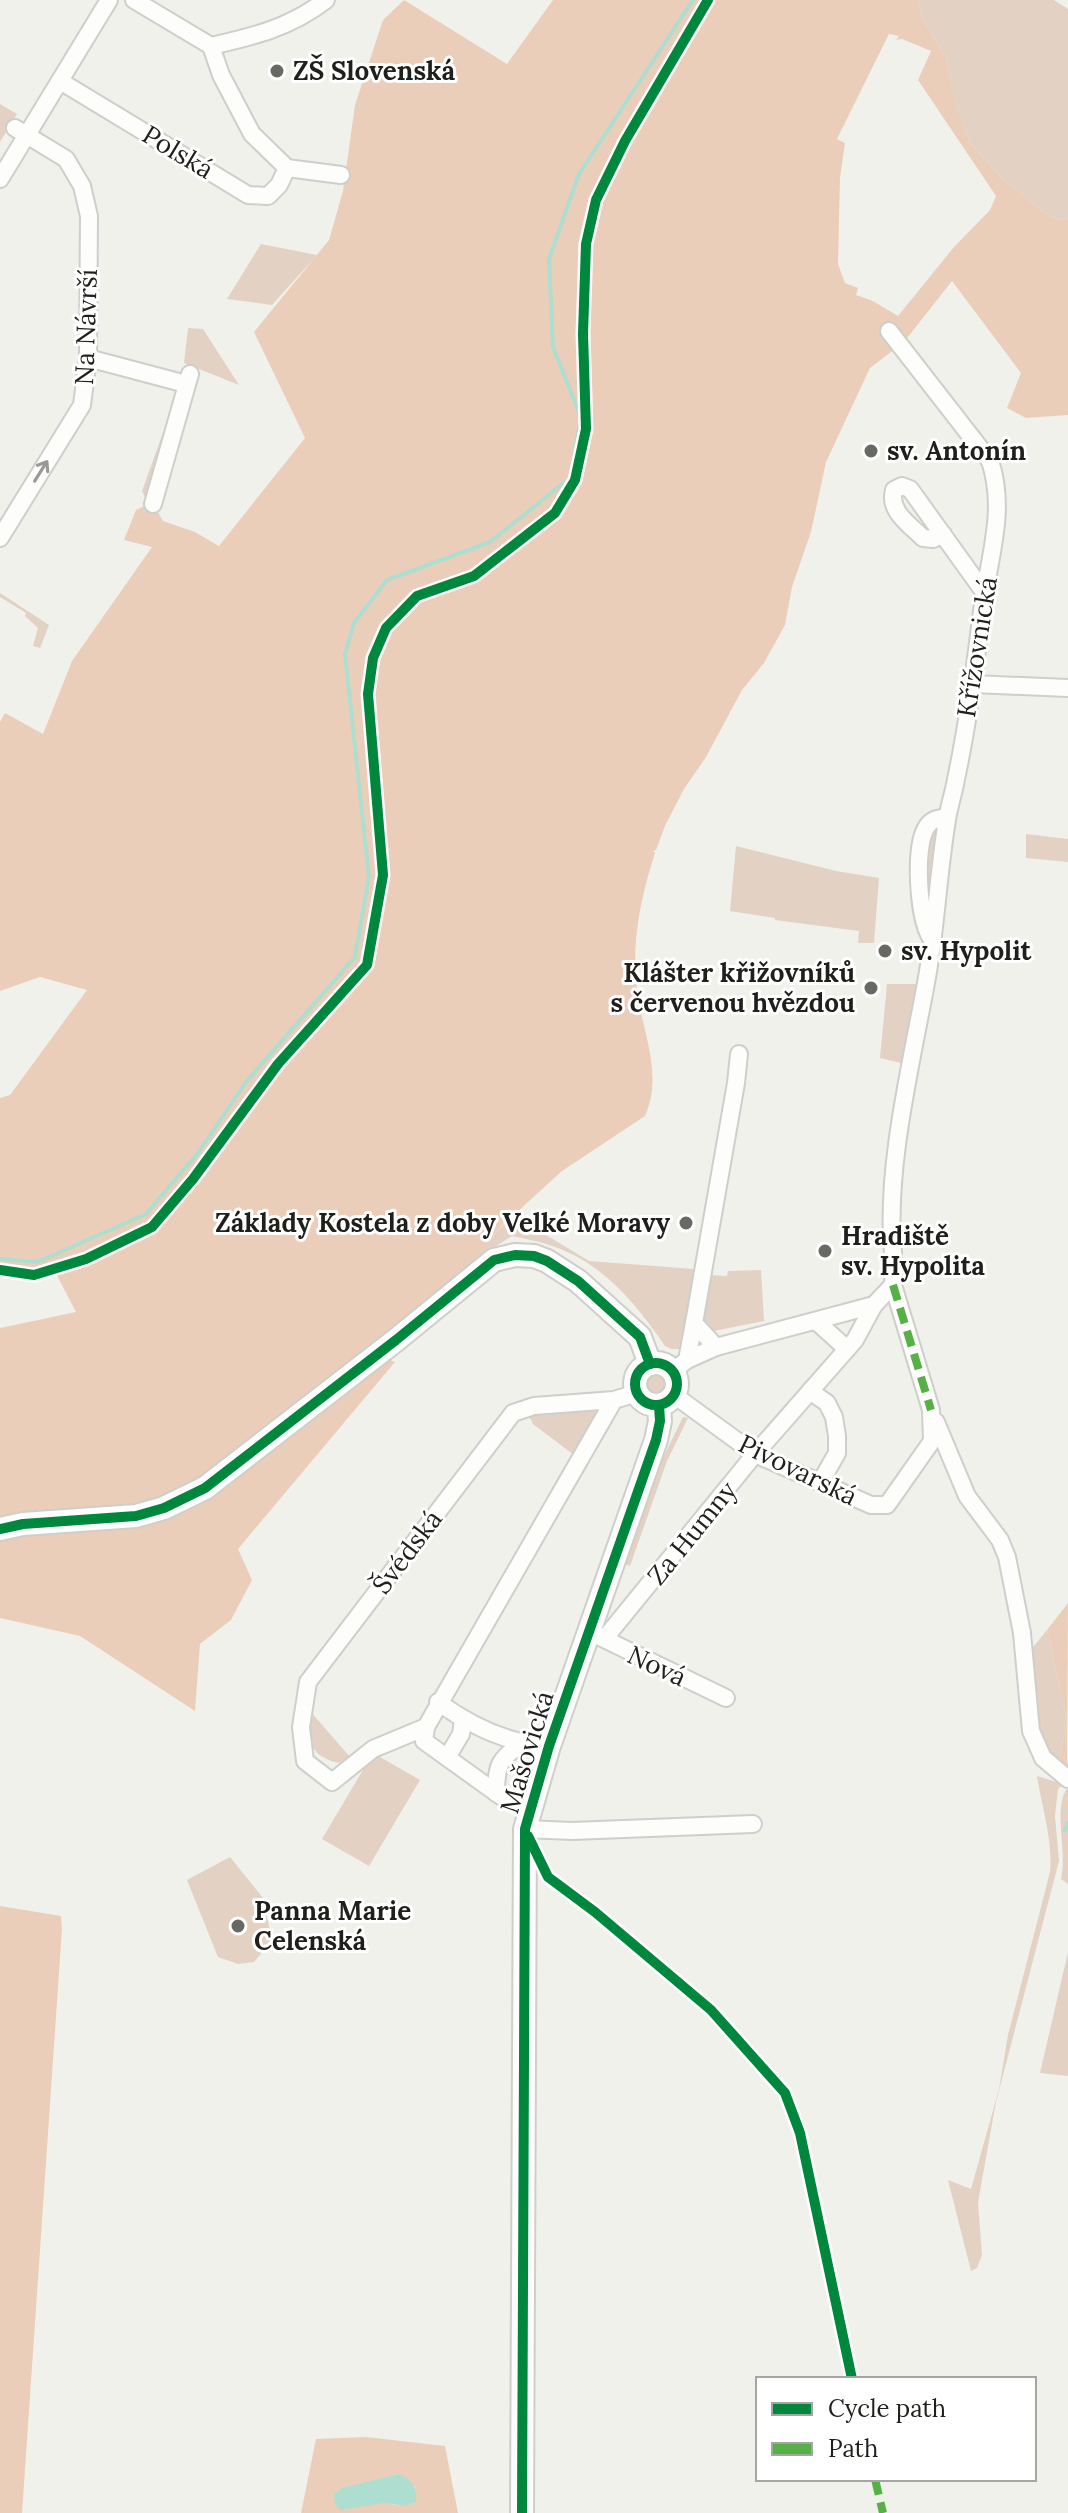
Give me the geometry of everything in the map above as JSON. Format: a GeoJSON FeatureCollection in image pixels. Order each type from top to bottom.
{"type":"FeatureCollection","features":[{"type":"Feature","properties":{"kind":"street"},"geometry":{"type":"LineString","coordinates":[[0,179],[21,131],[60,81],[109,0]]}},
{"type":"Feature","properties":{"kind":"street"},"geometry":{"type":"LineString","coordinates":[[134,0],[211,46],[221,75],[252,134],[287,168],[341,175]]}},
{"type":"Feature","properties":{"kind":"street"},"geometry":{"type":"LineString","coordinates":[[211,46],[254,36],[302,18],[326,0]]}},
{"type":"Feature","properties":{"kind":"street","name":"Polská"},"geometry":{"type":"LineString","coordinates":[[60,81],[248,195],[268,196],[279,185],[287,168]]}},
{"type":"Feature","properties":{"kind":"street","name":"Na Návrší"},"geometry":{"type":"LineString","coordinates":[[0,538],[82,405],[88,358],[89,216],[82,186],[66,159],[21,131]]}},
{"type":"Feature","properties":{"kind":"street","name":"Křížovnická"},"geometry":{"type":"LineString","coordinates":[[889,331],[990,461],[998,524],[984,592],[973,684],[947,818],[936,818],[930,823],[922,840],[921,907],[924,926],[932,939],[892,1197],[893,1285]]}},
{"type":"Feature","properties":{"kind":"street"},"geometry":{"type":"LineString","coordinates":[[88,358],[188,379],[153,504]]}},
{"type":"Feature","properties":{"kind":"street"},"geometry":{"type":"LineString","coordinates":[[943,534],[984,592]]}},
{"type":"Feature","properties":{"kind":"street"},"geometry":{"type":"LineString","coordinates":[[973,684],[1068,688]]}},
{"type":"Feature","properties":{"kind":"street"},"geometry":{"type":"LineString","coordinates":[[680,1366],[694,1323],[739,1054]]}},
{"type":"Feature","properties":{"kind":"street"},"geometry":{"type":"LineString","coordinates":[[0,1529],[23,1524],[136,1516],[164,1508],[205,1488],[494,1260],[515,1255],[534,1256],[578,1281],[640,1337],[650,1364]]}},
{"type":"Feature","properties":{"kind":"street"},"geometry":{"type":"LineString","coordinates":[[667,1400],[646,1402],[637,1393],[636,1377],[640,1370],[650,1364],[680,1366],[716,1347],[874,1305],[893,1285]]}},
{"type":"Feature","properties":{"kind":"street","name":"Pivovarská"},"geometry":{"type":"LineString","coordinates":[[667,1400],[755,1454],[871,1505],[887,1505],[932,1441],[931,1410],[893,1285]]}},
{"type":"Feature","properties":{"kind":"street","name":"Za Humny"},"geometry":{"type":"LineString","coordinates":[[597,1636],[855,1340],[874,1305]]}},
{"type":"Feature","properties":{"kind":"street"},"geometry":{"type":"LineString","coordinates":[[816,1321],[847,1349]]}},
{"type":"Feature","properties":{"kind":"street"},"geometry":{"type":"LineString","coordinates":[[694,1323],[716,1347]]}},
{"type":"Feature","properties":{"kind":"street","name":"Mašovická"},"geometry":{"type":"LineString","coordinates":[[522,2513],[525,1829],[549,1746],[597,1636],[660,1421],[677,1383],[680,1366]]}},
{"type":"Feature","properties":{"kind":"street"},"geometry":{"type":"LineString","coordinates":[[810,1391],[827,1403],[834,1417],[837,1436],[837,1453],[820,1483]]}},
{"type":"Feature","properties":{"kind":"street"},"geometry":{"type":"LineString","coordinates":[[531,1804],[502,1797],[424,1741],[426,1727],[614,1400],[637,1393]]}},
{"type":"Feature","properties":{"kind":"street","name":"Švédská"},"geometry":{"type":"LineString","coordinates":[[426,1727],[373,1749],[332,1782],[305,1761],[301,1727],[308,1682],[513,1413],[534,1406],[614,1400]]}},
{"type":"Feature","properties":{"kind":"street"},"geometry":{"type":"LineString","coordinates":[[931,1410],[967,1496],[1000,1540],[1007,1557],[1022,1633],[1031,1731],[1043,1758],[1068,1779]]}},
{"type":"Feature","properties":{"kind":"street","name":"Nová"},"geometry":{"type":"LineString","coordinates":[[597,1636],[726,1698]]}},
{"type":"Feature","properties":{"kind":"street"},"geometry":{"type":"LineString","coordinates":[[438,1702],[463,1720],[523,1744],[549,1746]]}},
{"type":"Feature","properties":{"kind":"street"},"geometry":{"type":"LineString","coordinates":[[448,1756],[461,1734],[463,1720]]}},
{"type":"Feature","properties":{"kind":"street"},"geometry":{"type":"LineString","coordinates":[[496,1793],[496,1771],[508,1752],[523,1744]]}},
{"type":"Feature","properties":{"kind":"street","name":"Mašovická"},"geometry":{"type":"LineString","coordinates":[[525,1829],[572,1831],[753,1824]]}},
{"type":"Feature","properties":{"kind":"shaded area"},"geometry":{"type":"Polygon","coordinates":[[[404,0],[507,64],[553,0],[918,0],[922,18],[946,58],[958,112],[971,144],[1003,179],[1041,210],[1062,220],[1068,218],[1068,415],[1026,418],[1007,408],[1021,373],[952,281],[904,342],[870,368],[826,462],[811,532],[792,587],[785,625],[764,663],[742,690],[706,757],[684,789],[653,851],[635,948],[638,998],[652,1066],[650,1099],[645,1116],[562,1171],[510,1215],[471,1264],[390,1333],[200,1480],[160,1499],[134,1506],[0,1520],[0,1328],[76,1312],[51,1264],[36,1271],[0,1278],[0,1098],[10,1095],[87,990],[40,977],[0,991],[0,722],[5,713],[43,734],[72,661],[152,547],[124,540],[136,510],[146,505],[158,512],[163,521],[195,532],[219,546],[305,438],[254,332],[329,240],[343,191],[355,105],[383,20],[404,0]],[[889,34],[837,139],[845,143],[840,178],[838,264],[845,283],[858,288],[856,295],[898,316],[954,247],[990,210],[996,196],[918,80],[931,51],[902,39],[896,40],[899,36],[889,34]]]}},
{"type":"Feature","properties":{"kind":"shaded area"},"geometry":{"type":"Polygon","coordinates":[[[918,0],[1054,0],[1068,9],[1068,218],[1052,217],[1041,210],[1003,179],[971,144],[958,113],[946,58],[922,18],[918,0]]]}},
{"type":"Feature","properties":{"kind":"shaded area"},"geometry":{"type":"Polygon","coordinates":[[[0,104],[17,114],[0,142],[0,104]]]}},
{"type":"Feature","properties":{"kind":"shaded area"},"geometry":{"type":"Polygon","coordinates":[[[261,244],[317,255],[272,305],[227,299],[261,244]]]}},
{"type":"Feature","properties":{"kind":"shaded area"},"geometry":{"type":"Polygon","coordinates":[[[188,328],[203,329],[239,385],[184,363],[188,328]]]}},
{"type":"Feature","properties":{"kind":"shaded area"},"geometry":{"type":"Polygon","coordinates":[[[168,419],[172,421],[154,481],[145,497],[142,491],[168,419]]]}},
{"type":"Feature","properties":{"kind":"shaded area"},"geometry":{"type":"Polygon","coordinates":[[[0,593],[49,625],[40,648],[33,646],[38,628],[25,616],[26,613],[0,597],[0,593]]]}},
{"type":"Feature","properties":{"kind":"shaded area"},"geometry":{"type":"Polygon","coordinates":[[[940,825],[929,925],[925,844],[932,826],[940,825]]]}},
{"type":"Feature","properties":{"kind":"shaded area"},"geometry":{"type":"Polygon","coordinates":[[[1026,834],[1068,839],[1068,862],[1026,858],[1026,834]]]}},
{"type":"Feature","properties":{"kind":"shaded area"},"geometry":{"type":"Polygon","coordinates":[[[736,846],[836,871],[879,878],[874,943],[858,943],[859,931],[730,911],[736,846]]]}},
{"type":"Feature","properties":{"kind":"shaded area"},"geometry":{"type":"Polygon","coordinates":[[[887,984],[919,984],[901,1063],[880,1058],[887,984]]]}},
{"type":"Feature","properties":{"kind":"shaded area"},"geometry":{"type":"Polygon","coordinates":[[[508,1219],[509,1225],[518,1227],[523,1221],[589,1261],[694,1269],[683,1349],[665,1346],[618,1288],[573,1254],[512,1236],[470,1263],[508,1219]]]}},
{"type":"Feature","properties":{"kind":"shaded area"},"geometry":{"type":"Polygon","coordinates":[[[761,1270],[764,1321],[709,1332],[701,1315],[708,1275],[727,1276],[728,1271],[761,1270]]]}},
{"type":"Feature","properties":{"kind":"shaded area"},"geometry":{"type":"Polygon","coordinates":[[[387,1359],[395,1362],[238,1549],[252,1580],[231,1620],[200,1644],[195,1711],[80,1636],[0,1618],[0,1539],[25,1534],[137,1525],[387,1359]]]}},
{"type":"Feature","properties":{"kind":"shaded area"},"geometry":{"type":"Polygon","coordinates":[[[656,1372],[664,1375],[667,1383],[664,1391],[656,1394],[648,1391],[645,1383],[648,1375],[656,1372]]]}},
{"type":"Feature","properties":{"kind":"shaded area"},"geometry":{"type":"Polygon","coordinates":[[[591,1408],[599,1416],[578,1458],[533,1424],[528,1414],[591,1408]]]}},
{"type":"Feature","properties":{"kind":"shaded area"},"geometry":{"type":"Polygon","coordinates":[[[683,1417],[688,1418],[667,1461],[630,1566],[625,1564],[663,1458],[683,1417]]]}},
{"type":"Feature","properties":{"kind":"shaded area"},"geometry":{"type":"Polygon","coordinates":[[[1068,1603],[1068,1768],[1058,1763],[1067,1721],[1047,1630],[1068,1603]]]}},
{"type":"Feature","properties":{"kind":"shaded area"},"geometry":{"type":"Polygon","coordinates":[[[1047,1630],[1067,1721],[1058,1763],[1044,1749],[1036,1733],[1029,1652],[1047,1630]]]}},
{"type":"Feature","properties":{"kind":"shaded area"},"geometry":{"type":"Polygon","coordinates":[[[310,1711],[350,1757],[339,1763],[316,1751],[309,1738],[310,1711]]]}},
{"type":"Feature","properties":{"kind":"shaded area"},"geometry":{"type":"Polygon","coordinates":[[[373,1753],[420,1780],[369,1866],[322,1839],[373,1753]]]}},
{"type":"Feature","properties":{"kind":"shaded area"},"geometry":{"type":"Polygon","coordinates":[[[1037,1776],[1063,1784],[1058,1789],[1055,1816],[1059,1861],[996,2102],[978,2203],[982,2255],[977,2268],[971,2271],[948,2180],[971,2189],[999,2089],[1008,2035],[1050,1872],[1049,1836],[1037,1776]]]}},
{"type":"Feature","properties":{"kind":"shaded area"},"geometry":{"type":"Polygon","coordinates":[[[1068,1787],[1068,1884],[1061,1879],[1061,1806],[1068,1787]]]}},
{"type":"Feature","properties":{"kind":"shaded area"},"geometry":{"type":"Polygon","coordinates":[[[230,1857],[263,1898],[272,1941],[254,1962],[238,1964],[218,1957],[187,1880],[230,1857]]]}},
{"type":"Feature","properties":{"kind":"shaded area"},"geometry":{"type":"Polygon","coordinates":[[[0,1906],[61,1916],[62,1929],[22,2513],[0,2513],[0,1906]]]}},
{"type":"Feature","properties":{"kind":"shaded area"},"geometry":{"type":"Polygon","coordinates":[[[1068,1952],[1068,2076],[1040,2073],[1068,1952]]]}},
{"type":"Feature","properties":{"kind":"shaded area"},"geometry":{"type":"Polygon","coordinates":[[[366,2437],[445,2446],[458,2513],[301,2513],[316,2439],[366,2437]],[[399,2474],[362,2484],[380,2499],[399,2505],[416,2502],[415,2487],[399,2474]]]}},
{"type":"Feature","properties":{"kind":"shaded area"},"geometry":{"type":"Polygon","coordinates":[[[399,2474],[413,2485],[416,2502],[405,2506],[384,2503],[341,2510],[335,2504],[334,2494],[342,2488],[399,2474]]]}},
{"type":"Feature","properties":{"kind":"waterway"},"geometry":{"type":"LineString","coordinates":[[0,1259],[38,1262],[146,1214],[198,1153],[246,1082],[355,957],[369,877],[345,654],[354,623],[387,580],[490,542],[570,478],[581,417],[553,347],[549,259],[579,174],[693,0]]}},
{"type":"Feature","properties":{"kind":"waterway"},"geometry":{"type":"LineString","coordinates":[[1065,1830],[1068,1823]]}},
{"type":"Feature","properties":{"kind":"marked path"},"geometry":{"type":"LineString","coordinates":[[893,1285],[931,1410]]}},
{"type":"Feature","properties":{"kind":"marked path"},"geometry":{"type":"LineString","coordinates":[[875,2481],[883,2513]]}},
{"type":"Feature","properties":{"kind":"cycle path"},"geometry":{"type":"LineString","coordinates":[[0,1270],[34,1275],[86,1259],[152,1227],[193,1179],[278,1064],[367,965],[383,875],[368,694],[373,658],[386,628],[417,596],[474,576],[555,513],[575,480],[586,429],[583,334],[586,244],[596,200],[625,141],[708,0]]}},
{"type":"Feature","properties":{"kind":"cycle path"},"geometry":{"type":"LineString","coordinates":[[0,1529],[23,1524],[136,1516],[164,1508],[205,1488],[494,1260],[515,1255],[534,1256],[578,1281],[640,1337],[650,1364]]}},
{"type":"Feature","properties":{"kind":"cycle path"},"geometry":{"type":"LineString","coordinates":[[656,1363],[671,1369],[677,1384],[671,1399],[656,1405],[641,1399],[635,1384],[641,1369],[656,1363]]}},
{"type":"Feature","properties":{"kind":"cycle path"},"geometry":{"type":"LineString","coordinates":[[522,2513],[525,1829],[549,1746],[656,1440],[659,1405]]}},
{"type":"Feature","properties":{"kind":"cycle path"},"geometry":{"type":"LineString","coordinates":[[528,1836],[548,1877],[595,1912],[711,2010],[785,2093],[800,2133],[852,2377]]}},
{"type":"Feature","properties":{"kind":"place","name":"ZŠ Slovenská"},"geometry":{"type":"Point","coordinates":[277,71]}},
{"type":"Feature","properties":{"kind":"place","name":"sv. Antonín"},"geometry":{"type":"Point","coordinates":[871,451]}},
{"type":"Feature","properties":{"kind":"place","name":"sv. Hypolit"},"geometry":{"type":"Point","coordinates":[885,951]}},
{"type":"Feature","properties":{"kind":"place","name":"Klášter křižovníků s červenou hvězdou"},"geometry":{"type":"Point","coordinates":[871,988]}},
{"type":"Feature","properties":{"kind":"place","name":"Základy Kostela z doby Velké Moravy"},"geometry":{"type":"Point","coordinates":[686,1223]}},
{"type":"Feature","properties":{"kind":"place","name":"Hradiště sv. Hypolita"},"geometry":{"type":"Point","coordinates":[825,1251]}},
{"type":"Feature","properties":{"kind":"place","name":"Panna Marie Celenská"},"geometry":{"type":"Point","coordinates":[238,1926]}}]}
